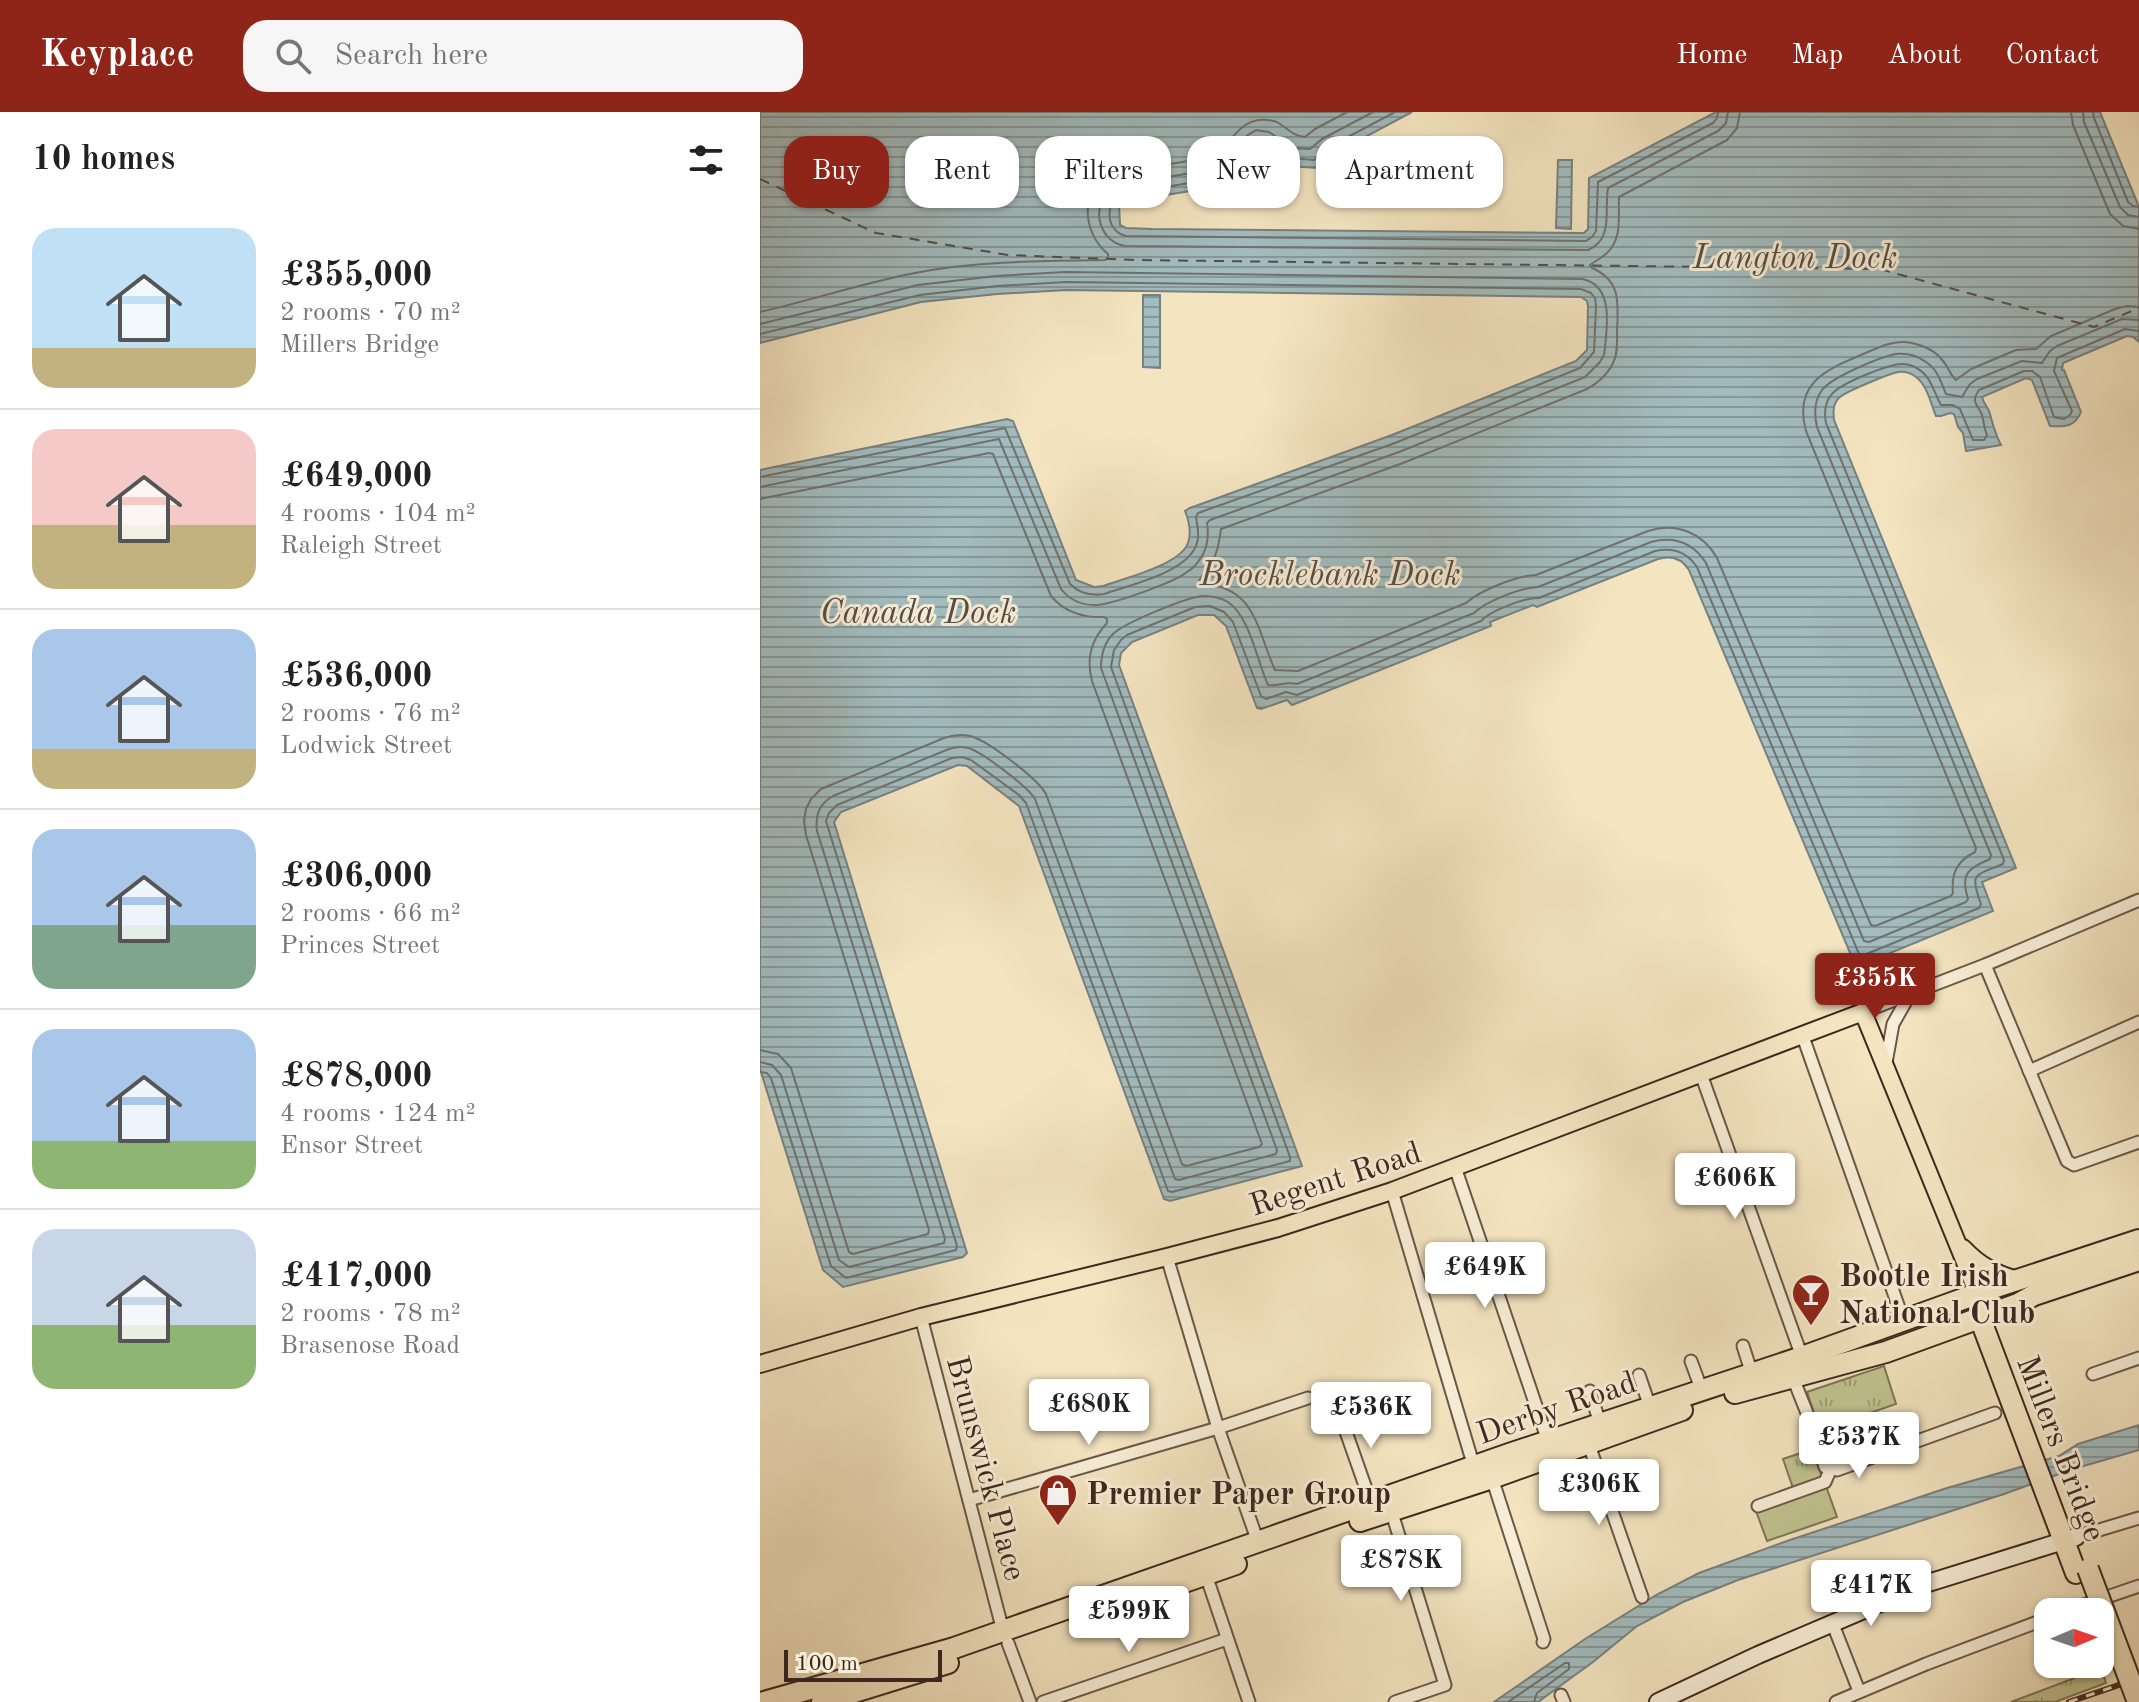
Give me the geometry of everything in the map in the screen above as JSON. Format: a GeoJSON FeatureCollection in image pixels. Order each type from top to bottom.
{"type":"FeatureCollection","features":[{"type":"Feature","properties":{"kind":"highway","name":"Derby Road"},"geometry":{"type":"LineString","coordinates":[[764,1702],[954,1648],[1005,1637],[1206,1575],[1589,1445],[1714,1398],[1886,1352],[1983,1308],[2018,1280],[2139,1240]]}},
{"type":"Feature","properties":{"kind":"highway","name":"Derby Road"},"geometry":{"type":"LineString","coordinates":[[822,1702],[1258,1542],[1548,1441],[1904,1322],[2034,1295],[2139,1260]]}},
{"type":"Feature","properties":{"kind":"highway","name":"Millers Bridge"},"geometry":{"type":"LineString","coordinates":[[1983,1308],[2082,1571],[2138,1702]]}},
{"type":"Feature","properties":{"kind":"highway","name":"Millers Bridge"},"geometry":{"type":"LineString","coordinates":[[2082,1571],[2088,1598]]}},
{"type":"Feature","properties":{"kind":"highway"},"geometry":{"type":"LineString","coordinates":[[2114,1673],[2125,1702]]}},
{"type":"Feature","properties":{"kind":"main road","name":"Regent Road"},"geometry":{"type":"LineString","coordinates":[[760,1364],[921,1317],[1278,1228],[1392,1191],[1863,1012]]}},
{"type":"Feature","properties":{"kind":"main road","name":"Millers Bridge"},"geometry":{"type":"LineString","coordinates":[[1863,1012],[1983,1308]]}},
{"type":"Feature","properties":{"kind":"main road"},"geometry":{"type":"LineString","coordinates":[[1956,1241],[1974,1261],[2018,1280]]}},
{"type":"Feature","properties":{"kind":"main road"},"geometry":{"type":"LineString","coordinates":[[1658,1702],[1832,1622],[1925,1584],[2068,1533]]}},
{"type":"Feature","properties":{"kind":"street","name":"Regent Road"},"geometry":{"type":"LineString","coordinates":[[1863,1012],[2139,901]]}},
{"type":"Feature","properties":{"kind":"street"},"geometry":{"type":"LineString","coordinates":[[1985,965],[2067,1161],[2074,1165],[2139,1142]]}},
{"type":"Feature","properties":{"kind":"street"},"geometry":{"type":"LineString","coordinates":[[1885,1066],[1893,1024],[1911,993]]}},
{"type":"Feature","properties":{"kind":"street"},"geometry":{"type":"LineString","coordinates":[[2029,1071],[2139,1022]]}},
{"type":"Feature","properties":{"kind":"street"},"geometry":{"type":"LineString","coordinates":[[1802,1034],[1904,1322]]}},
{"type":"Feature","properties":{"kind":"street"},"geometry":{"type":"LineString","coordinates":[[1701,1074],[1802,1357]]}},
{"type":"Feature","properties":{"kind":"street"},"geometry":{"type":"LineString","coordinates":[[1455,1167],[1548,1441]]}},
{"type":"Feature","properties":{"kind":"street"},"geometry":{"type":"LineString","coordinates":[[1392,1191],[1474,1467]]}},
{"type":"Feature","properties":{"kind":"street"},"geometry":{"type":"LineString","coordinates":[[1167,1257],[1218,1428],[1258,1542]]}},
{"type":"Feature","properties":{"kind":"street","name":"Brunswick Place"},"geometry":{"type":"LineString","coordinates":[[921,1317],[1005,1637],[1030,1702]]}},
{"type":"Feature","properties":{"kind":"street"},"geometry":{"type":"LineString","coordinates":[[1743,1346],[1752,1374]]}},
{"type":"Feature","properties":{"kind":"street"},"geometry":{"type":"LineString","coordinates":[[2093,1374],[2139,1358]]}},
{"type":"Feature","properties":{"kind":"street"},"geometry":{"type":"LineString","coordinates":[[1691,1361],[1702,1391]]}},
{"type":"Feature","properties":{"kind":"street"},"geometry":{"type":"LineString","coordinates":[[1639,1375],[1650,1407]]}},
{"type":"Feature","properties":{"kind":"street"},"geometry":{"type":"LineString","coordinates":[[1793,1378],[1819,1426],[1825,1467],[1837,1470],[1995,1413]]}},
{"type":"Feature","properties":{"kind":"street"},"geometry":{"type":"LineString","coordinates":[[1590,1391],[1600,1424]]}},
{"type":"Feature","properties":{"kind":"street"},"geometry":{"type":"LineString","coordinates":[[969,1500],[1218,1428],[1308,1398]]}},
{"type":"Feature","properties":{"kind":"street"},"geometry":{"type":"LineString","coordinates":[[1338,1409],[1371,1503]]}},
{"type":"Feature","properties":{"kind":"street"},"geometry":{"type":"LineString","coordinates":[[1589,1445],[1642,1597]]}},
{"type":"Feature","properties":{"kind":"street"},"geometry":{"type":"LineString","coordinates":[[1758,1506],[1825,1482],[1831,1468]]}},
{"type":"Feature","properties":{"kind":"street"},"geometry":{"type":"LineString","coordinates":[[1492,1478],[1543,1642]]}},
{"type":"Feature","properties":{"kind":"street"},"geometry":{"type":"LineString","coordinates":[[1391,1510],[1445,1685],[1395,1702]]}},
{"type":"Feature","properties":{"kind":"street"},"geometry":{"type":"LineString","coordinates":[[2068,1533],[2139,1518]]}},
{"type":"Feature","properties":{"kind":"street"},"geometry":{"type":"LineString","coordinates":[[1206,1575],[1249,1702]]}},
{"type":"Feature","properties":{"kind":"street"},"geometry":{"type":"LineString","coordinates":[[2102,1598],[2139,1586]]}},
{"type":"Feature","properties":{"kind":"street"},"geometry":{"type":"LineString","coordinates":[[1832,1622],[1859,1691]]}},
{"type":"Feature","properties":{"kind":"street"},"geometry":{"type":"LineString","coordinates":[[1836,1702],[2034,1623]]}},
{"type":"Feature","properties":{"kind":"street"},"geometry":{"type":"LineString","coordinates":[[1043,1702],[1227,1639]]}},
{"type":"Feature","properties":{"kind":"green space"},"geometry":{"type":"Polygon","coordinates":[[[1884,1366],[1896,1404],[1836,1425],[1831,1414],[1815,1416],[1807,1392],[1884,1366]]]}},
{"type":"Feature","properties":{"kind":"green space"},"geometry":{"type":"Polygon","coordinates":[[[1813,1449],[1823,1481],[1794,1491],[1783,1459],[1813,1449]]]}},
{"type":"Feature","properties":{"kind":"green space"},"geometry":{"type":"Polygon","coordinates":[[[1826,1486],[1837,1517],[1767,1541],[1756,1511],[1826,1486]]]}},
{"type":"Feature","properties":{"kind":"green space"},"geometry":{"type":"Polygon","coordinates":[[[2075,1678],[2104,1678],[2106,1683],[2055,1702],[2011,1702],[2075,1678]]]}},
{"type":"Feature","properties":{"kind":"water"},"geometry":{"type":"Polygon","coordinates":[[[760,112],[1412,112],[1367,136],[1316,136],[1316,168],[1300,167],[1300,136],[1187,136],[1187,192],[1171,194],[1171,136],[1035,136],[1035,208],[1119,208],[1120,225],[1126,228],[1584,233],[1588,229],[1589,178],[1716,112],[2100,112],[2139,207],[2139,342],[2127,336],[2063,363],[2062,370],[2081,412],[2073,423],[2050,426],[2032,380],[2026,378],[1982,397],[2001,445],[1966,451],[1963,433],[1954,414],[1936,416],[1923,385],[1907,373],[1893,373],[1868,383],[1840,397],[1834,407],[1834,420],[2016,868],[1982,882],[1993,911],[1856,967],[1689,570],[1676,559],[1658,559],[1537,607],[1533,605],[1490,622],[1491,626],[1292,705],[1287,700],[1261,709],[1257,708],[1226,626],[1214,615],[1198,615],[1132,642],[1121,653],[1119,665],[1302,1166],[1170,1201],[1164,1199],[1019,806],[967,766],[958,765],[841,812],[834,822],[967,1253],[963,1257],[843,1287],[823,1270],[760,1069],[760,470],[1007,419],[1013,421],[1076,580],[1094,587],[1103,586],[1151,570],[1183,551],[1190,535],[1185,511],[1190,508],[1392,435],[1576,361],[1587,350],[1588,306],[1581,297],[1066,290],[921,302],[760,343],[760,112]]]}},
{"type":"Feature","properties":{"kind":"water"},"geometry":{"type":"Polygon","coordinates":[[[1558,160],[1572,160],[1571,229],[1556,228],[1558,160]]]}},
{"type":"Feature","properties":{"kind":"water"},"geometry":{"type":"Polygon","coordinates":[[[1143,295],[1160,295],[1160,368],[1143,367],[1143,295]]]}},
{"type":"Feature","properties":{"kind":"water"},"geometry":{"type":"Polygon","coordinates":[[[2139,1425],[2139,1450],[1738,1580],[1683,1602],[1637,1626],[1538,1702],[1494,1702],[1585,1639],[1656,1595],[1699,1573],[1947,1488],[2059,1456],[2078,1444],[2139,1425]]]}},
{"type":"Feature","properties":{"kind":"ferry route"},"geometry":{"type":"LineString","coordinates":[[760,179],[876,233],[1008,255],[1135,260],[1879,269],[2094,327],[2139,308]]}},
{"type":"Feature","properties":{"kind":"railway"},"geometry":{"type":"LineString","coordinates":[[2069,1702],[2139,1678]]}},
{"type":"Feature","properties":{"kind":"place","name":"Bootle Irish National Club"},"geometry":{"type":"Point","coordinates":[1811,1327]}},
{"type":"Feature","properties":{"kind":"place","name":"Premier Paper Group"},"geometry":{"type":"Point","coordinates":[1058,1527]}},
{"type":"Feature","properties":{"kind":"water label","name":"Langton Dock"},"geometry":{"type":"Point","coordinates":[1795,256]}},
{"type":"Feature","properties":{"kind":"water label","name":"Brocklebank Dock"},"geometry":{"type":"Point","coordinates":[1330,573]}},
{"type":"Feature","properties":{"kind":"water label","name":"Canada Dock"},"geometry":{"type":"Point","coordinates":[918,611]}}]}
